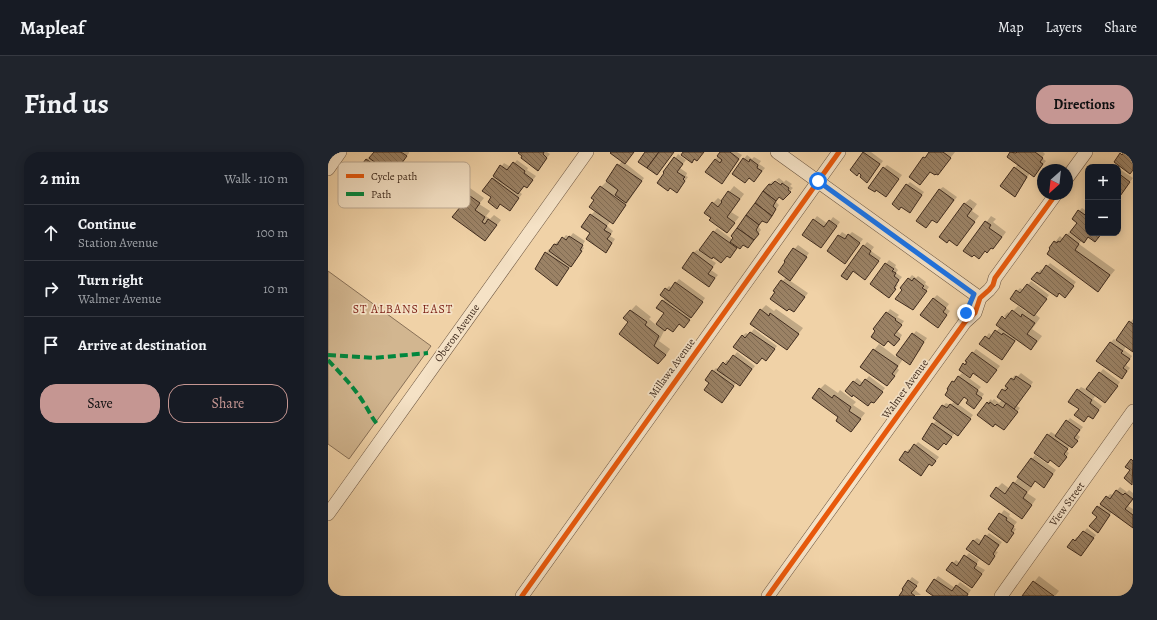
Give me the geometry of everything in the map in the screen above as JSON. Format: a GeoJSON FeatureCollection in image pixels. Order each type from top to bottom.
{"type":"FeatureCollection","features":[{"type":"Feature","properties":{"kind":"street"},"geometry":{"type":"LineString","coordinates":[[328,169],[340,152]]}},
{"type":"Feature","properties":{"kind":"street","name":"Oberon Avenue"},"geometry":{"type":"LineString","coordinates":[[328,514],[587,152]]}},
{"type":"Feature","properties":{"kind":"street"},"geometry":{"type":"LineString","coordinates":[[777,152],[977,296]]}},
{"type":"Feature","properties":{"kind":"street","name":"Millawa Avenue"},"geometry":{"type":"LineString","coordinates":[[522,596],[839,152]]}},
{"type":"Feature","properties":{"kind":"street"},"geometry":{"type":"LineString","coordinates":[[1073,170],[1086,152]]}},
{"type":"Feature","properties":{"kind":"street","name":"Walmer Avenue"},"geometry":{"type":"LineString","coordinates":[[768,596],[965,322],[974,313],[977,296],[990,290],[995,278],[1052,200]]}},
{"type":"Feature","properties":{"kind":"street","name":"View Street"},"geometry":{"type":"LineString","coordinates":[[1001,596],[1133,411]]}},
{"type":"Feature","properties":{"kind":"shaded area"},"geometry":{"type":"Polygon","coordinates":[[[328,271],[431,346],[349,459],[328,444],[328,271]]]}},
{"type":"Feature","properties":{"kind":"building"},"geometry":{"type":"Polygon","coordinates":[[[374,152],[401,152],[407,156],[403,162],[375,162],[369,158],[374,152]]]}},
{"type":"Feature","properties":{"kind":"building"},"geometry":{"type":"Polygon","coordinates":[[[544,152],[543,154],[547,158],[538,171],[521,158],[522,156],[518,153],[544,152]]]}},
{"type":"Feature","properties":{"kind":"building"},"geometry":{"type":"Polygon","coordinates":[[[634,152],[625,164],[610,153],[634,152]]]}},
{"type":"Feature","properties":{"kind":"building"},"geometry":{"type":"Polygon","coordinates":[[[645,152],[659,152],[647,168],[638,162],[645,152]]]}},
{"type":"Feature","properties":{"kind":"building"},"geometry":{"type":"Polygon","coordinates":[[[659,152],[674,152],[657,175],[647,168],[659,152]]]}},
{"type":"Feature","properties":{"kind":"building"},"geometry":{"type":"Polygon","coordinates":[[[683,152],[704,152],[697,161],[694,159],[692,163],[681,155],[683,152]]]}},
{"type":"Feature","properties":{"kind":"building"},"geometry":{"type":"Polygon","coordinates":[[[720,152],[730,152],[739,159],[722,184],[705,172],[715,159],[720,163],[722,160],[717,156],[720,152]]]}},
{"type":"Feature","properties":{"kind":"building"},"geometry":{"type":"Polygon","coordinates":[[[863,152],[880,164],[867,183],[860,177],[861,175],[859,173],[857,176],[850,170],[863,152]]]}},
{"type":"Feature","properties":{"kind":"building"},"geometry":{"type":"Polygon","coordinates":[[[929,152],[943,152],[951,158],[938,175],[930,172],[920,185],[909,177],[923,157],[925,158],[929,152]]]}},
{"type":"Feature","properties":{"kind":"building"},"geometry":{"type":"Polygon","coordinates":[[[1010,152],[1035,152],[1043,158],[1040,162],[1043,164],[1037,164],[1037,173],[1034,177],[1007,157],[1010,152]]]}},
{"type":"Feature","properties":{"kind":"building"},"geometry":{"type":"Polygon","coordinates":[[[1124,152],[1133,152],[1133,170],[1130,174],[1121,167],[1121,164],[1114,162],[1120,153],[1122,155],[1124,152]]]}},
{"type":"Feature","properties":{"kind":"building"},"geometry":{"type":"Polygon","coordinates":[[[674,157],[683,164],[677,172],[685,177],[683,179],[685,181],[677,193],[670,188],[668,191],[657,183],[674,157]]]}},
{"type":"Feature","properties":{"kind":"building"},"geometry":{"type":"Polygon","coordinates":[[[743,158],[749,162],[750,159],[758,165],[757,168],[762,171],[754,182],[749,178],[745,183],[732,174],[743,158]]]}},
{"type":"Feature","properties":{"kind":"building"},"geometry":{"type":"Polygon","coordinates":[[[513,162],[525,171],[524,173],[533,180],[527,188],[524,186],[518,194],[493,176],[500,165],[507,170],[513,162]]]}},
{"type":"Feature","properties":{"kind":"building"},"geometry":{"type":"Polygon","coordinates":[[[617,164],[642,181],[626,203],[615,195],[618,190],[606,181],[617,164]]]}},
{"type":"Feature","properties":{"kind":"building"},"geometry":{"type":"Polygon","coordinates":[[[883,167],[899,179],[886,197],[876,190],[875,192],[868,188],[883,167]]]}},
{"type":"Feature","properties":{"kind":"building"},"geometry":{"type":"Polygon","coordinates":[[[1014,167],[1027,177],[1015,197],[1000,186],[1014,167]]]}},
{"type":"Feature","properties":{"kind":"building"},"geometry":{"type":"Polygon","coordinates":[[[1121,175],[1130,182],[1121,195],[1121,175]]]}},
{"type":"Feature","properties":{"kind":"building"},"geometry":{"type":"Polygon","coordinates":[[[492,178],[519,198],[510,211],[500,204],[497,209],[488,202],[491,197],[482,191],[492,178]]]}},
{"type":"Feature","properties":{"kind":"building"},"geometry":{"type":"Polygon","coordinates":[[[775,181],[781,185],[782,183],[789,188],[788,190],[791,192],[783,200],[779,197],[776,201],[763,191],[769,184],[771,185],[775,181]]]}},
{"type":"Feature","properties":{"kind":"building"},"geometry":{"type":"Polygon","coordinates":[[[906,184],[922,195],[910,213],[901,207],[899,210],[892,204],[906,184]]]}},
{"type":"Feature","properties":{"kind":"building"},"geometry":{"type":"Polygon","coordinates":[[[600,186],[626,205],[613,224],[589,207],[594,200],[591,198],[600,186]]]}},
{"type":"Feature","properties":{"kind":"building"},"geometry":{"type":"Polygon","coordinates":[[[939,189],[954,200],[937,223],[932,220],[926,228],[916,221],[939,189]]]}},
{"type":"Feature","properties":{"kind":"building"},"geometry":{"type":"Polygon","coordinates":[[[728,191],[740,199],[727,217],[735,223],[727,233],[709,220],[711,218],[704,213],[712,202],[718,207],[728,191]]]}},
{"type":"Feature","properties":{"kind":"building"},"geometry":{"type":"Polygon","coordinates":[[[763,191],[776,201],[773,206],[776,209],[772,216],[755,203],[763,191]]]}},
{"type":"Feature","properties":{"kind":"building"},"geometry":{"type":"Polygon","coordinates":[[[470,196],[480,203],[475,210],[485,217],[482,222],[485,224],[488,219],[497,225],[485,241],[452,217],[459,208],[470,208],[470,196]]]}},
{"type":"Feature","properties":{"kind":"building"},"geometry":{"type":"Polygon","coordinates":[[[755,203],[772,216],[767,223],[762,221],[759,225],[746,215],[755,203]]]}},
{"type":"Feature","properties":{"kind":"building"},"geometry":{"type":"Polygon","coordinates":[[[964,203],[972,209],[967,216],[975,222],[957,246],[949,240],[947,243],[939,237],[964,203]]]}},
{"type":"Feature","properties":{"kind":"building"},"geometry":{"type":"Polygon","coordinates":[[[1078,210],[1085,215],[1085,236],[1100,236],[1095,242],[1088,237],[1084,243],[1070,232],[1077,223],[1072,219],[1078,210]]]}},
{"type":"Feature","properties":{"kind":"building"},"geometry":{"type":"Polygon","coordinates":[[[590,214],[607,226],[604,230],[611,234],[607,239],[612,243],[606,253],[586,239],[590,233],[581,227],[590,214]]]}},
{"type":"Feature","properties":{"kind":"building"},"geometry":{"type":"Polygon","coordinates":[[[746,215],[759,225],[756,230],[759,234],[754,240],[737,228],[746,215]]]}},
{"type":"Feature","properties":{"kind":"building"},"geometry":{"type":"Polygon","coordinates":[[[813,219],[824,227],[829,220],[837,226],[821,248],[802,235],[813,219]]]}},
{"type":"Feature","properties":{"kind":"building"},"geometry":{"type":"Polygon","coordinates":[[[985,221],[991,225],[989,228],[1002,237],[993,249],[991,248],[987,253],[985,251],[979,259],[974,255],[972,257],[963,251],[985,221]]]}},
{"type":"Feature","properties":{"kind":"building"},"geometry":{"type":"Polygon","coordinates":[[[737,228],[754,240],[748,248],[743,245],[740,249],[730,242],[733,238],[731,236],[737,228]]]}},
{"type":"Feature","properties":{"kind":"building"},"geometry":{"type":"Polygon","coordinates":[[[713,231],[737,248],[730,258],[727,256],[721,263],[699,250],[713,231]]]}},
{"type":"Feature","properties":{"kind":"building"},"geometry":{"type":"Polygon","coordinates":[[[848,234],[860,243],[845,264],[827,251],[838,235],[845,239],[848,234]]]}},
{"type":"Feature","properties":{"kind":"building"},"geometry":{"type":"Polygon","coordinates":[[[1066,234],[1079,244],[1075,250],[1110,275],[1098,292],[1047,254],[1054,241],[1057,243],[1058,241],[1060,242],[1066,234]]]}},
{"type":"Feature","properties":{"kind":"building"},"geometry":{"type":"Polygon","coordinates":[[[569,236],[583,245],[580,250],[582,251],[571,267],[549,251],[554,244],[557,245],[562,237],[566,240],[569,236]]]}},
{"type":"Feature","properties":{"kind":"building"},"geometry":{"type":"Polygon","coordinates":[[[863,245],[871,251],[869,254],[879,261],[865,280],[853,271],[847,280],[841,276],[863,245]]]}},
{"type":"Feature","properties":{"kind":"building"},"geometry":{"type":"Polygon","coordinates":[[[793,248],[807,257],[790,281],[778,272],[793,248]]]}},
{"type":"Feature","properties":{"kind":"building"},"geometry":{"type":"Polygon","coordinates":[[[545,252],[569,268],[557,286],[535,269],[545,252]]]}},
{"type":"Feature","properties":{"kind":"building"},"geometry":{"type":"Polygon","coordinates":[[[693,252],[713,267],[708,274],[715,278],[709,287],[682,268],[693,252]]]}},
{"type":"Feature","properties":{"kind":"building"},"geometry":{"type":"Polygon","coordinates":[[[885,263],[894,269],[892,271],[896,273],[894,276],[899,280],[894,288],[896,289],[889,298],[870,284],[885,263]]]}},
{"type":"Feature","properties":{"kind":"building"},"geometry":{"type":"Polygon","coordinates":[[[1046,265],[1074,286],[1065,298],[1059,293],[1057,297],[1031,279],[1037,272],[1040,274],[1046,265]]]}},
{"type":"Feature","properties":{"kind":"building"},"geometry":{"type":"Polygon","coordinates":[[[908,278],[912,281],[914,278],[924,286],[922,288],[927,291],[913,310],[895,299],[902,290],[900,288],[908,278]]]}},
{"type":"Feature","properties":{"kind":"building"},"geometry":{"type":"Polygon","coordinates":[[[781,280],[805,297],[794,312],[789,309],[787,311],[770,299],[775,292],[773,291],[781,280]]]}},
{"type":"Feature","properties":{"kind":"building"},"geometry":{"type":"Polygon","coordinates":[[[675,282],[703,302],[691,318],[660,295],[665,288],[669,291],[675,282]]]}},
{"type":"Feature","properties":{"kind":"building"},"geometry":{"type":"Polygon","coordinates":[[[1027,284],[1047,299],[1034,316],[1010,299],[1016,290],[1020,293],[1027,284]]]}},
{"type":"Feature","properties":{"kind":"building"},"geometry":{"type":"Polygon","coordinates":[[[933,298],[946,308],[943,312],[947,315],[938,328],[920,315],[933,298]]]}},
{"type":"Feature","properties":{"kind":"building"},"geometry":{"type":"Polygon","coordinates":[[[662,300],[690,320],[684,328],[679,324],[673,332],[667,328],[665,331],[656,324],[664,313],[656,308],[662,300]]]}},
{"type":"Feature","properties":{"kind":"building"},"geometry":{"type":"Polygon","coordinates":[[[760,309],[769,316],[770,313],[799,334],[787,350],[750,324],[760,309]]]}},
{"type":"Feature","properties":{"kind":"building"},"geometry":{"type":"Polygon","coordinates":[[[630,310],[647,322],[645,325],[659,336],[654,346],[666,355],[658,364],[619,334],[628,322],[623,318],[630,310]]]}},
{"type":"Feature","properties":{"kind":"building"},"geometry":{"type":"Polygon","coordinates":[[[1012,310],[1021,317],[1022,314],[1035,323],[1027,334],[1037,341],[1031,350],[996,325],[1002,316],[1005,319],[1012,310]]]}},
{"type":"Feature","properties":{"kind":"building"},"geometry":{"type":"Polygon","coordinates":[[[886,312],[902,325],[894,335],[900,339],[894,346],[888,341],[884,346],[871,337],[875,331],[873,329],[886,312]]]}},
{"type":"Feature","properties":{"kind":"building"},"geometry":{"type":"Polygon","coordinates":[[[1129,321],[1133,324],[1133,352],[1116,340],[1129,321]]]}},
{"type":"Feature","properties":{"kind":"building"},"geometry":{"type":"Polygon","coordinates":[[[995,330],[1002,335],[1003,333],[1015,341],[1002,360],[979,344],[985,336],[989,339],[995,330]]]}},
{"type":"Feature","properties":{"kind":"building"},"geometry":{"type":"Polygon","coordinates":[[[750,332],[775,349],[766,361],[762,358],[757,364],[733,347],[742,335],[745,338],[750,332]]]}},
{"type":"Feature","properties":{"kind":"building"},"geometry":{"type":"Polygon","coordinates":[[[912,333],[924,342],[910,365],[896,355],[912,333]]]}},
{"type":"Feature","properties":{"kind":"building"},"geometry":{"type":"Polygon","coordinates":[[[1110,342],[1123,351],[1121,353],[1130,359],[1123,368],[1127,371],[1122,379],[1096,361],[1110,342]]]}},
{"type":"Feature","properties":{"kind":"building"},"geometry":{"type":"Polygon","coordinates":[[[873,349],[898,366],[892,374],[895,376],[887,386],[860,367],[873,349]]]}},
{"type":"Feature","properties":{"kind":"building"},"geometry":{"type":"Polygon","coordinates":[[[972,352],[997,370],[987,383],[973,373],[970,378],[959,370],[963,363],[965,365],[967,362],[965,361],[972,352]]]}},
{"type":"Feature","properties":{"kind":"building"},"geometry":{"type":"Polygon","coordinates":[[[733,355],[752,369],[740,386],[717,370],[723,362],[726,365],[733,355]]]}},
{"type":"Feature","properties":{"kind":"building"},"geometry":{"type":"Polygon","coordinates":[[[712,370],[734,386],[722,403],[704,390],[709,383],[705,380],[712,370]]]}},
{"type":"Feature","properties":{"kind":"building"},"geometry":{"type":"Polygon","coordinates":[[[1099,372],[1118,386],[1105,403],[1086,389],[1099,372]]]}},
{"type":"Feature","properties":{"kind":"building"},"geometry":{"type":"Polygon","coordinates":[[[958,376],[978,390],[976,394],[982,398],[974,409],[966,403],[968,400],[964,397],[958,405],[945,395],[952,381],[954,382],[958,376]]]}},
{"type":"Feature","properties":{"kind":"building"},"geometry":{"type":"Polygon","coordinates":[[[1016,376],[1031,386],[1014,409],[997,397],[1002,389],[1005,391],[1008,388],[1005,386],[1011,378],[1014,380],[1016,376]]]}},
{"type":"Feature","properties":{"kind":"building"},"geometry":{"type":"Polygon","coordinates":[[[865,379],[883,392],[874,403],[871,402],[868,406],[853,395],[852,397],[845,391],[853,381],[860,386],[865,379]]]}},
{"type":"Feature","properties":{"kind":"building"},"geometry":{"type":"Polygon","coordinates":[[[819,388],[832,398],[834,395],[851,407],[849,411],[861,419],[851,432],[836,421],[838,417],[812,398],[819,388]]]}},
{"type":"Feature","properties":{"kind":"building"},"geometry":{"type":"Polygon","coordinates":[[[1077,389],[1092,400],[1090,403],[1099,410],[1093,419],[1088,416],[1084,422],[1074,415],[1079,409],[1068,402],[1077,389]]]}},
{"type":"Feature","properties":{"kind":"building"},"geometry":{"type":"Polygon","coordinates":[[[987,402],[989,404],[990,402],[995,406],[997,404],[1003,408],[1006,403],[1018,412],[1004,430],[995,424],[993,427],[977,415],[987,402]]]}},
{"type":"Feature","properties":{"kind":"building"},"geometry":{"type":"Polygon","coordinates":[[[950,404],[971,419],[958,436],[933,418],[942,405],[947,408],[950,404]]]}},
{"type":"Feature","properties":{"kind":"building"},"geometry":{"type":"Polygon","coordinates":[[[1066,420],[1080,430],[1074,438],[1078,441],[1072,448],[1055,436],[1066,420]]]}},
{"type":"Feature","properties":{"kind":"building"},"geometry":{"type":"Polygon","coordinates":[[[932,423],[952,437],[946,445],[944,443],[938,450],[922,439],[932,423]]]}},
{"type":"Feature","properties":{"kind":"building"},"geometry":{"type":"Polygon","coordinates":[[[1047,434],[1068,449],[1064,454],[1067,457],[1059,467],[1050,460],[1048,463],[1034,453],[1047,434]]]}},
{"type":"Feature","properties":{"kind":"building"},"geometry":{"type":"Polygon","coordinates":[[[914,444],[936,461],[932,466],[929,464],[921,476],[899,460],[905,451],[908,453],[914,444]]]}},
{"type":"Feature","properties":{"kind":"building"},"geometry":{"type":"Polygon","coordinates":[[[1031,458],[1053,474],[1044,488],[1035,481],[1031,487],[1017,477],[1031,458]]]}},
{"type":"Feature","properties":{"kind":"building"},"geometry":{"type":"Polygon","coordinates":[[[1131,459],[1133,461],[1132,485],[1124,478],[1130,470],[1125,467],[1131,459]]]}},
{"type":"Feature","properties":{"kind":"building"},"geometry":{"type":"Polygon","coordinates":[[[1013,482],[1027,492],[1023,498],[1032,505],[1022,519],[990,496],[996,487],[1005,494],[1013,482]]]}},
{"type":"Feature","properties":{"kind":"building"},"geometry":{"type":"Polygon","coordinates":[[[1116,490],[1123,495],[1125,493],[1133,499],[1125,509],[1133,515],[1133,528],[1100,504],[1106,496],[1110,499],[1116,490]]]}},
{"type":"Feature","properties":{"kind":"building"},"geometry":{"type":"Polygon","coordinates":[[[1097,506],[1110,515],[1098,533],[1089,526],[1097,517],[1092,513],[1097,506]]]}},
{"type":"Feature","properties":{"kind":"building"},"geometry":{"type":"Polygon","coordinates":[[[999,513],[1007,518],[1006,520],[1014,526],[1011,531],[1014,533],[1007,543],[988,529],[999,513]]]}},
{"type":"Feature","properties":{"kind":"building"},"geometry":{"type":"Polygon","coordinates":[[[1083,531],[1094,538],[1081,556],[1067,547],[1073,539],[1075,541],[1083,531]]]}},
{"type":"Feature","properties":{"kind":"building"},"geometry":{"type":"Polygon","coordinates":[[[985,535],[999,545],[993,554],[995,556],[989,565],[966,549],[973,540],[979,545],[985,535]]]}},
{"type":"Feature","properties":{"kind":"building"},"geometry":{"type":"Polygon","coordinates":[[[964,555],[977,564],[974,568],[982,574],[972,588],[946,570],[952,562],[957,566],[964,555]]]}},
{"type":"Feature","properties":{"kind":"building"},"geometry":{"type":"Polygon","coordinates":[[[934,579],[952,591],[956,585],[968,594],[967,596],[933,596],[926,591],[934,579]]]}},
{"type":"Feature","properties":{"kind":"building"},"geometry":{"type":"Polygon","coordinates":[[[908,580],[917,586],[911,593],[915,596],[899,596],[903,590],[902,589],[908,580]]]}},
{"type":"Feature","properties":{"kind":"building"},"geometry":{"type":"Polygon","coordinates":[[[1033,581],[1054,596],[1022,596],[1033,581]]]}},
{"type":"Feature","properties":{"kind":"marked path"},"geometry":{"type":"LineString","coordinates":[[328,355],[374,358],[428,353]]}},
{"type":"Feature","properties":{"kind":"marked path"},"geometry":{"type":"LineString","coordinates":[[328,360],[348,381],[377,424]]}},
{"type":"Feature","properties":{"kind":"cycle path"},"geometry":{"type":"LineString","coordinates":[[522,596],[839,152]]}},
{"type":"Feature","properties":{"kind":"cycle path"},"geometry":{"type":"LineString","coordinates":[[768,596],[965,322],[975,313],[980,298],[993,285],[995,278],[1052,200]]}},
{"type":"Feature","properties":{"kind":"district","name":"ST ALBANS EAST"},"geometry":{"type":"Point","coordinates":[403,309]}},
{"type":"Feature","properties":{"kind":"route"},"geometry":{"type":"LineString","coordinates":[[818,181],[974,294],[966,313]]}}]}
